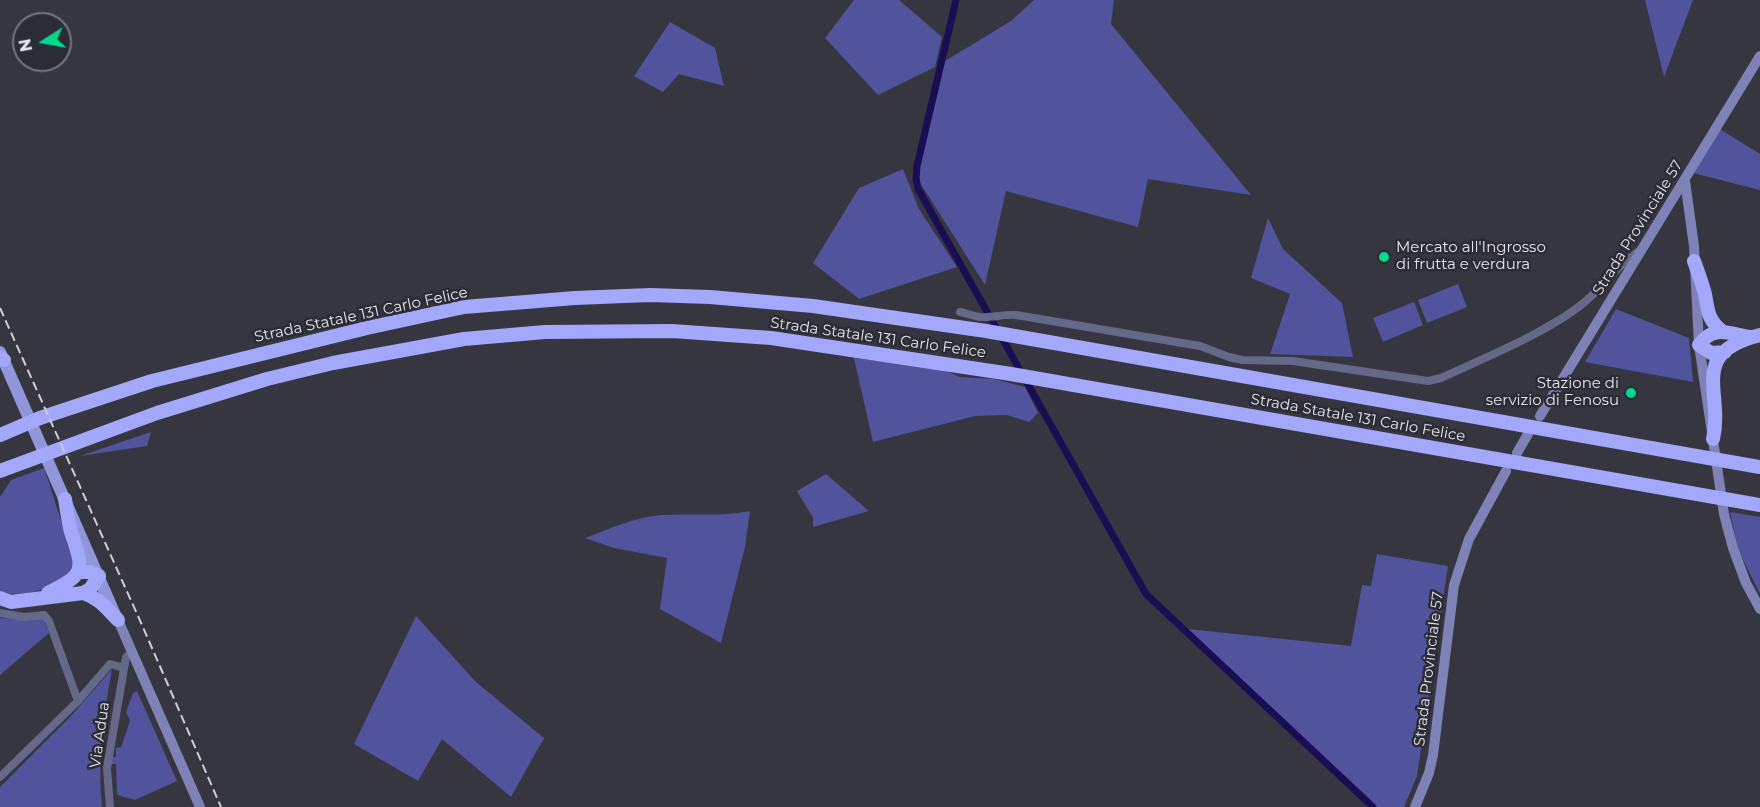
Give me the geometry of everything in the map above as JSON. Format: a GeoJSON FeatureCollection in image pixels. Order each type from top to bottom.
{"type":"FeatureCollection","features":[{"type":"Feature","properties":{"kind":"highway"},"geometry":{"type":"LineString","coordinates":[[1694,261],[1705,294],[1707,312],[1714,326],[1724,332]]}},
{"type":"Feature","properties":{"kind":"highway","name":"Strada Statale 131 Carlo Felice"},"geometry":{"type":"LineString","coordinates":[[0,435],[40,418],[152,381],[367,328],[464,307],[586,297],[650,295],[710,297],[813,306],[986,331],[1757,465]]}},
{"type":"Feature","properties":{"kind":"highway","name":"Strada Statale 131 Carlo Felice"},"geometry":{"type":"LineString","coordinates":[[0,471],[157,413],[267,379],[333,363],[464,339],[545,332],[672,331],[771,338],[1011,374],[1760,505]]}},
{"type":"Feature","properties":{"kind":"highway"},"geometry":{"type":"LineString","coordinates":[[1725,352],[1711,353],[1699,345],[1710,333],[1724,332],[1755,336]]}},
{"type":"Feature","properties":{"kind":"highway"},"geometry":{"type":"LineString","coordinates":[[1713,439],[1716,424],[1713,371],[1725,352],[1755,336]]}},
{"type":"Feature","properties":{"kind":"highway"},"geometry":{"type":"LineString","coordinates":[[0,478],[137,425],[157,413]]}},
{"type":"Feature","properties":{"kind":"highway"},"geometry":{"type":"LineString","coordinates":[[0,429],[40,418]]}},
{"type":"Feature","properties":{"kind":"highway"},"geometry":{"type":"LineString","coordinates":[[65,499],[71,530],[80,553],[78,573]]}},
{"type":"Feature","properties":{"kind":"highway"},"geometry":{"type":"LineString","coordinates":[[35,600],[68,582],[78,573],[90,572],[99,576],[90,589],[83,593]]}},
{"type":"Feature","properties":{"kind":"highway"},"geometry":{"type":"LineString","coordinates":[[0,598],[11,602],[83,593],[93,596],[118,620]]}},
{"type":"Feature","properties":{"kind":"main road","name":"Strada Provinciale 57"},"geometry":{"type":"LineString","coordinates":[[1540,416],[1760,56]]}},
{"type":"Feature","properties":{"kind":"main road"},"geometry":{"type":"LineString","coordinates":[[1685,181],[1690,207],[1699,345],[1724,514],[1733,548],[1760,609]]}},
{"type":"Feature","properties":{"kind":"main road"},"geometry":{"type":"LineString","coordinates":[[1,356],[200,807]]}},
{"type":"Feature","properties":{"kind":"main road"},"geometry":{"type":"LineString","coordinates":[[1517,453],[1528,435]]}},
{"type":"Feature","properties":{"kind":"main road","name":"Strada Provinciale 57"},"geometry":{"type":"LineString","coordinates":[[1415,807],[1433,755],[1454,585],[1469,539],[1506,471]]}},
{"type":"Feature","properties":{"kind":"street"},"geometry":{"type":"LineString","coordinates":[[960,312],[980,317],[1016,315],[1200,346],[1242,360],[1293,361],[1428,381],[1441,378],[1514,344],[1568,314],[1582,305],[1627,259],[1643,249]]}},
{"type":"Feature","properties":{"kind":"street"},"geometry":{"type":"LineString","coordinates":[[0,613],[24,617],[44,615],[49,621],[78,701]]}},
{"type":"Feature","properties":{"kind":"street","name":"Via Adua"},"geometry":{"type":"LineString","coordinates":[[110,807],[107,768],[126,657],[132,652]]}},
{"type":"Feature","properties":{"kind":"street"},"geometry":{"type":"LineString","coordinates":[[0,777],[78,701],[110,664],[124,668]]}},
{"type":"Feature","properties":{"kind":"shaded area"},"geometry":{"type":"Polygon","coordinates":[[[854,0],[899,0],[942,37],[935,67],[878,95],[825,38],[854,0]]]}},
{"type":"Feature","properties":{"kind":"shaded area"},"geometry":{"type":"Polygon","coordinates":[[[1034,0],[1114,0],[1111,24],[1251,195],[1148,179],[1138,227],[1006,191],[985,285],[917,178],[945,61],[1011,21],[1034,0]]]}},
{"type":"Feature","properties":{"kind":"shaded area"},"geometry":{"type":"Polygon","coordinates":[[[1645,0],[1693,0],[1664,77],[1645,0]]]}},
{"type":"Feature","properties":{"kind":"shaded area"},"geometry":{"type":"Polygon","coordinates":[[[670,22],[715,48],[724,86],[679,74],[663,92],[634,76],[670,22]]]}},
{"type":"Feature","properties":{"kind":"shaded area"},"geometry":{"type":"Polygon","coordinates":[[[1720,129],[1760,154],[1760,190],[1693,173],[1720,129]]]}},
{"type":"Feature","properties":{"kind":"shaded area"},"geometry":{"type":"Polygon","coordinates":[[[903,169],[919,209],[957,267],[859,299],[813,263],[859,188],[903,169]]]}},
{"type":"Feature","properties":{"kind":"shaded area"},"geometry":{"type":"Polygon","coordinates":[[[1268,218],[1283,249],[1342,303],[1353,357],[1270,354],[1290,294],[1251,278],[1268,218]]]}},
{"type":"Feature","properties":{"kind":"shaded area"},"geometry":{"type":"Polygon","coordinates":[[[1458,284],[1467,307],[1427,323],[1418,300],[1458,284]]]}},
{"type":"Feature","properties":{"kind":"shaded area"},"geometry":{"type":"Polygon","coordinates":[[[1414,302],[1423,325],[1383,342],[1373,318],[1414,302]]]}},
{"type":"Feature","properties":{"kind":"shaded area"},"geometry":{"type":"Polygon","coordinates":[[[1616,309],[1689,338],[1693,382],[1585,362],[1616,309]]]}},
{"type":"Feature","properties":{"kind":"shaded area"},"geometry":{"type":"Polygon","coordinates":[[[854,358],[940,368],[960,377],[994,379],[1025,387],[1038,413],[1029,422],[1007,415],[975,416],[873,442],[854,358]]]}},
{"type":"Feature","properties":{"kind":"shaded area"},"geometry":{"type":"Polygon","coordinates":[[[151,432],[147,446],[80,456],[151,432]]]}},
{"type":"Feature","properties":{"kind":"shaded area"},"geometry":{"type":"Polygon","coordinates":[[[44,468],[70,546],[73,570],[48,587],[30,593],[0,592],[0,497],[11,480],[44,468]]]}},
{"type":"Feature","properties":{"kind":"shaded area"},"geometry":{"type":"Polygon","coordinates":[[[826,474],[869,511],[813,527],[813,518],[797,491],[826,474]]]}},
{"type":"Feature","properties":{"kind":"shaded area"},"geometry":{"type":"Polygon","coordinates":[[[750,511],[745,547],[721,643],[660,609],[667,558],[614,548],[585,538],[651,516],[728,514],[750,511]]]}},
{"type":"Feature","properties":{"kind":"shaded area"},"geometry":{"type":"Polygon","coordinates":[[[1730,512],[1760,517],[1760,594],[1738,549],[1730,512]]]}},
{"type":"Feature","properties":{"kind":"shaded area"},"geometry":{"type":"Polygon","coordinates":[[[1377,554],[1448,566],[1417,776],[1404,807],[1376,807],[1188,629],[1351,646],[1362,585],[1371,586],[1377,554]]]}},
{"type":"Feature","properties":{"kind":"shaded area"},"geometry":{"type":"Polygon","coordinates":[[[416,616],[476,682],[544,738],[511,797],[442,739],[418,781],[354,744],[416,616]]]}},
{"type":"Feature","properties":{"kind":"shaded area"},"geometry":{"type":"Polygon","coordinates":[[[39,617],[44,620],[49,633],[0,675],[0,618],[39,617]]]}},
{"type":"Feature","properties":{"kind":"shaded area"},"geometry":{"type":"Polygon","coordinates":[[[112,669],[101,755],[102,807],[0,807],[0,787],[69,718],[112,669]]]}},
{"type":"Feature","properties":{"kind":"shaded area"},"geometry":{"type":"Polygon","coordinates":[[[137,691],[177,781],[135,800],[117,795],[116,764],[112,764],[112,757],[116,757],[116,748],[121,747],[130,721],[126,712],[133,693],[137,691]]]}},
{"type":"Feature","properties":{"kind":"waterway"},"geometry":{"type":"LineString","coordinates":[[956,0],[917,166],[918,189],[1146,594],[1373,807]]}},
{"type":"Feature","properties":{"kind":"railway"},"geometry":{"type":"LineString","coordinates":[[0,308],[221,807]]}},
{"type":"Feature","properties":{"kind":"place","name":"Mercato all'Ingrosso di frutta e verdura"},"geometry":{"type":"Point","coordinates":[1384,257]}},
{"type":"Feature","properties":{"kind":"place","name":"Stazione di servizio di Fenosu"},"geometry":{"type":"Point","coordinates":[1631,393]}}]}
